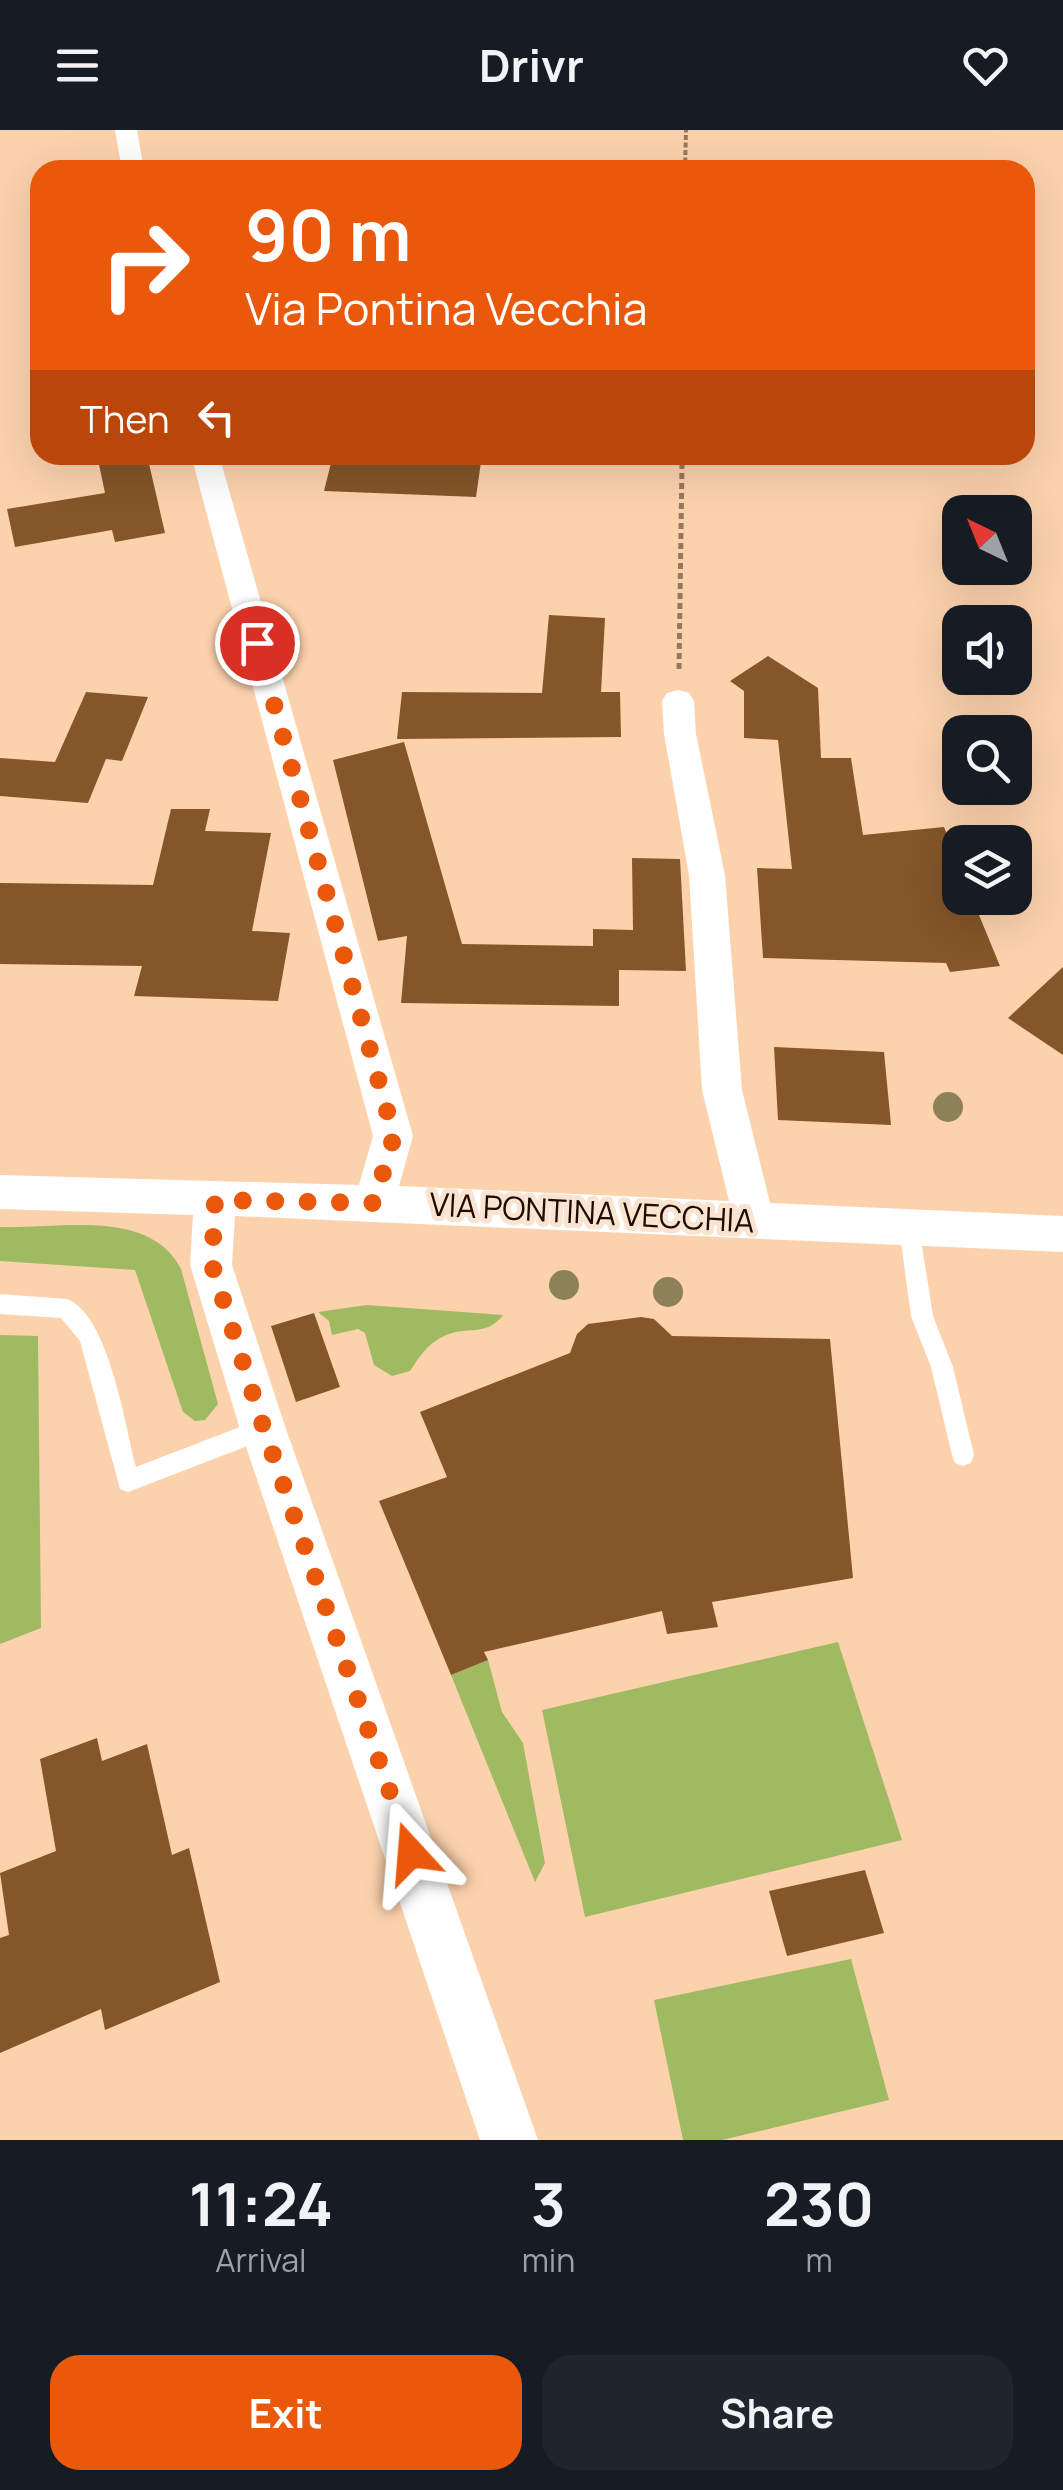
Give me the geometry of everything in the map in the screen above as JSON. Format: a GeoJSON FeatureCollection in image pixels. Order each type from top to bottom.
{"type":"FeatureCollection","features":[{"type":"Feature","properties":{"kind":"street"},"geometry":{"type":"LineString","coordinates":[[126,130],[131,160]]}},
{"type":"Feature","properties":{"kind":"street"},"geometry":{"type":"LineString","coordinates":[[208,465],[394,1136],[374,1203]]}},
{"type":"Feature","properties":{"kind":"street"},"geometry":{"type":"LineString","coordinates":[[678,700],[680,734],[707,874],[722,1090],[754,1221]]}},
{"type":"Feature","properties":{"kind":"street","name":"VIA PONTINA VECCHIA"},"geometry":{"type":"LineString","coordinates":[[0,1192],[374,1203],[1063,1234]]}},
{"type":"Feature","properties":{"kind":"street"},"geometry":{"type":"LineString","coordinates":[[215,1200],[212,1265],[264,1429],[509,2140]]}},
{"type":"Feature","properties":{"kind":"lane"},"geometry":{"type":"LineString","coordinates":[[908,1227],[922,1316],[942,1367],[963,1455]]}},
{"type":"Feature","properties":{"kind":"lane"},"geometry":{"type":"LineString","coordinates":[[0,1304],[67,1309],[90,1336],[128,1481],[264,1429]]}},
{"type":"Feature","properties":{"kind":"path"},"geometry":{"type":"LineString","coordinates":[[685,160],[686,130]]}},
{"type":"Feature","properties":{"kind":"path"},"geometry":{"type":"LineString","coordinates":[[678,700],[682,465]]}},
{"type":"Feature","properties":{"kind":"green space"},"geometry":{"type":"Polygon","coordinates":[[[75,1225],[126,1229],[167,1250],[181,1269],[218,1404],[205,1420],[195,1421],[183,1412],[135,1270],[0,1261],[0,1227],[75,1225]]]}},
{"type":"Feature","properties":{"kind":"green space"},"geometry":{"type":"Polygon","coordinates":[[[367,1305],[503,1315],[483,1329],[438,1339],[410,1371],[392,1376],[374,1365],[365,1333],[358,1329],[332,1335],[329,1321],[318,1312],[367,1305]]]}},
{"type":"Feature","properties":{"kind":"green space"},"geometry":{"type":"Polygon","coordinates":[[[0,1335],[38,1336],[41,1628],[0,1644],[0,1335]]]}},
{"type":"Feature","properties":{"kind":"green space"},"geometry":{"type":"Polygon","coordinates":[[[838,1642],[902,1840],[585,1917],[542,1710],[838,1642]]]}},
{"type":"Feature","properties":{"kind":"green space"},"geometry":{"type":"Polygon","coordinates":[[[488,1660],[502,1712],[523,1743],[545,1863],[535,1882],[451,1675],[488,1660]]]}},
{"type":"Feature","properties":{"kind":"green space"},"geometry":{"type":"Polygon","coordinates":[[[851,1959],[889,2100],[722,2140],[683,2140],[654,2000],[851,1959]]]}},
{"type":"Feature","properties":{"kind":"building"},"geometry":{"type":"Polygon","coordinates":[[[99,465],[149,465],[165,533],[115,542],[112,530],[15,547],[7,509],[105,493],[99,465]]]}},
{"type":"Feature","properties":{"kind":"building"},"geometry":{"type":"Polygon","coordinates":[[[330,465],[481,465],[476,497],[324,491],[330,465]]]}},
{"type":"Feature","properties":{"kind":"building"},"geometry":{"type":"Polygon","coordinates":[[[549,615],[605,618],[601,692],[620,692],[621,737],[397,739],[402,692],[542,693],[549,615]]]}},
{"type":"Feature","properties":{"kind":"building"},"geometry":{"type":"Polygon","coordinates":[[[768,656],[818,688],[821,758],[851,758],[863,835],[942,827],[942,915],[979,915],[1000,966],[950,972],[946,963],[763,958],[757,868],[792,869],[778,740],[744,738],[744,691],[730,681],[768,656]]]}},
{"type":"Feature","properties":{"kind":"building"},"geometry":{"type":"Polygon","coordinates":[[[86,692],[148,697],[122,761],[106,759],[88,803],[0,796],[0,758],[55,762],[86,692]]]}},
{"type":"Feature","properties":{"kind":"building"},"geometry":{"type":"Polygon","coordinates":[[[404,742],[462,944],[593,946],[593,929],[633,930],[632,858],[680,859],[686,971],[619,970],[619,1006],[401,1003],[407,936],[378,941],[333,760],[404,742]]]}},
{"type":"Feature","properties":{"kind":"building"},"geometry":{"type":"Polygon","coordinates":[[[171,809],[210,809],[205,831],[271,833],[252,931],[290,933],[278,1001],[134,996],[142,966],[0,964],[0,883],[153,885],[171,809]]]}},
{"type":"Feature","properties":{"kind":"building"},"geometry":{"type":"Polygon","coordinates":[[[1063,967],[1063,1055],[1008,1018],[1063,967]]]}},
{"type":"Feature","properties":{"kind":"building"},"geometry":{"type":"Polygon","coordinates":[[[774,1047],[884,1052],[891,1125],[778,1120],[774,1047]]]}},
{"type":"Feature","properties":{"kind":"building"},"geometry":{"type":"Polygon","coordinates":[[[314,1313],[340,1387],[296,1402],[271,1326],[314,1313]]]}},
{"type":"Feature","properties":{"kind":"building"},"geometry":{"type":"Polygon","coordinates":[[[654,1319],[672,1336],[830,1339],[853,1578],[712,1602],[718,1627],[667,1634],[662,1611],[484,1652],[488,1660],[451,1675],[379,1501],[447,1477],[420,1412],[570,1353],[577,1334],[588,1324],[654,1319]]]}},
{"type":"Feature","properties":{"kind":"building"},"geometry":{"type":"Polygon","coordinates":[[[97,1738],[102,1761],[147,1744],[172,1855],[189,1848],[220,1982],[105,2030],[101,2009],[0,2053],[0,1938],[9,1935],[0,1873],[56,1851],[40,1759],[97,1738]]]}},
{"type":"Feature","properties":{"kind":"building"},"geometry":{"type":"Polygon","coordinates":[[[865,1870],[884,1933],[787,1956],[769,1891],[865,1870]]]}},
{"type":"Feature","properties":{"kind":"route"},"geometry":{"type":"LineString","coordinates":[[257,643],[394,1136],[374,1203],[215,1200],[212,1265],[264,1429],[411,1853]]}}]}
